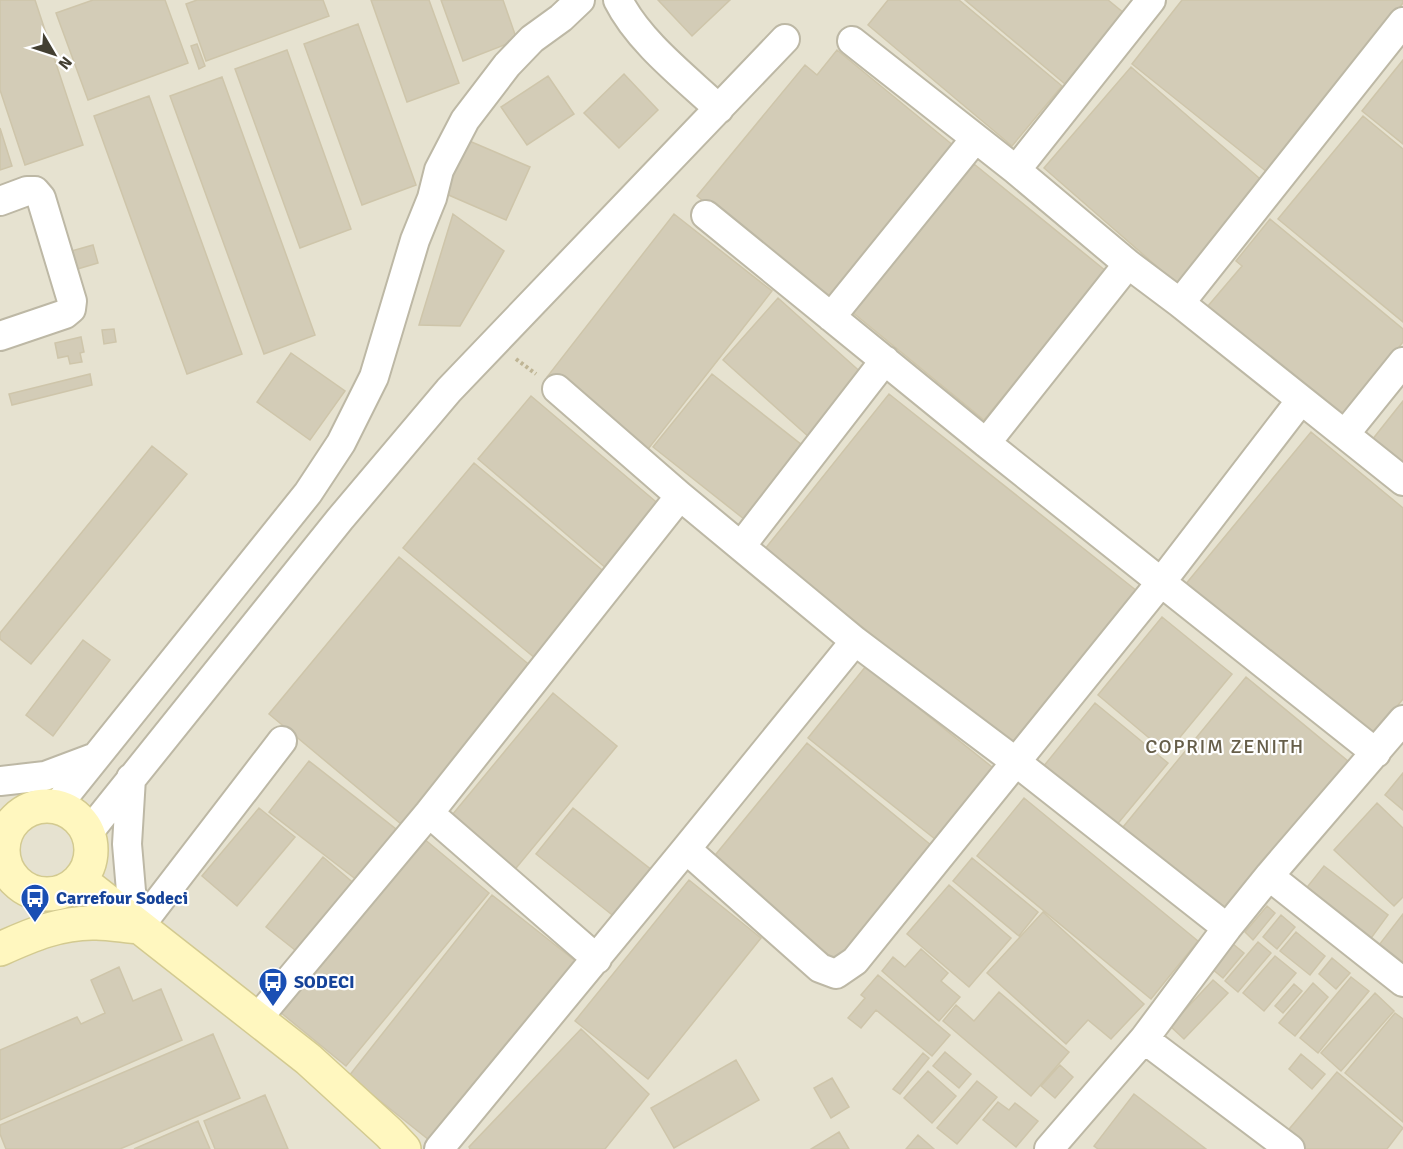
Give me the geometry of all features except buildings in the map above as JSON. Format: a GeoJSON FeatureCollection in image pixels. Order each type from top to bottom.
{"type":"FeatureCollection","features":[{"type":"Feature","properties":{"kind":"street"},"geometry":{"type":"LineString","coordinates":[[56,807],[93,758],[308,493],[341,443],[374,377],[439,170],[465,120],[507,65],[532,39],[561,18],[580,0]]}},
{"type":"Feature","properties":{"kind":"street"},"geometry":{"type":"LineString","coordinates":[[618,0],[628,19],[719,109]]}},
{"type":"Feature","properties":{"kind":"street"},"geometry":{"type":"LineString","coordinates":[[1016,170],[1149,0]]}},
{"type":"Feature","properties":{"kind":"street"},"geometry":{"type":"LineString","coordinates":[[1180,303],[1403,22]]}},
{"type":"Feature","properties":{"kind":"street"},"geometry":{"type":"LineString","coordinates":[[88,833],[340,519],[408,438],[494,342],[785,39]]}},
{"type":"Feature","properties":{"kind":"street"},"geometry":{"type":"LineString","coordinates":[[852,41],[1016,170],[1128,264],[1403,481]]}},
{"type":"Feature","properties":{"kind":"street"},"geometry":{"type":"LineString","coordinates":[[831,317],[975,139]]}},
{"type":"Feature","properties":{"kind":"street"},"geometry":{"type":"LineString","coordinates":[[0,201],[27,191],[35,191],[41,198],[72,301],[71,309],[65,314],[0,336]]}},
{"type":"Feature","properties":{"kind":"street"},"geometry":{"type":"LineString","coordinates":[[706,215],[986,443],[1376,753]]}},
{"type":"Feature","properties":{"kind":"street"},"geometry":{"type":"LineString","coordinates":[[986,443],[1128,264]]}},
{"type":"Feature","properties":{"kind":"street"},"geometry":{"type":"LineString","coordinates":[[741,546],[885,360]]}},
{"type":"Feature","properties":{"kind":"street"},"geometry":{"type":"LineString","coordinates":[[1345,434],[1403,362]]}},
{"type":"Feature","properties":{"kind":"street"},"geometry":{"type":"LineString","coordinates":[[557,389],[680,496],[855,641],[1016,762],[1227,928]]}},
{"type":"Feature","properties":{"kind":"street"},"geometry":{"type":"LineString","coordinates":[[686,849],[820,968],[836,974],[855,961],[1162,581],[1301,400]]}},
{"type":"Feature","properties":{"kind":"street"},"geometry":{"type":"LineString","coordinates":[[308,493],[340,519]]}},
{"type":"Feature","properties":{"kind":"street"},"geometry":{"type":"LineString","coordinates":[[257,1019],[429,813],[680,496]]}},
{"type":"Feature","properties":{"kind":"street"},"geometry":{"type":"LineString","coordinates":[[438,1149],[597,959],[855,641]]}},
{"type":"Feature","properties":{"kind":"street"},"geometry":{"type":"LineString","coordinates":[[1049,1149],[1144,1039],[1269,876],[1403,720]]}},
{"type":"Feature","properties":{"kind":"street"},"geometry":{"type":"LineString","coordinates":[[139,927],[282,741]]}},
{"type":"Feature","properties":{"kind":"street"},"geometry":{"type":"LineString","coordinates":[[0,781],[45,776],[93,758]]}},
{"type":"Feature","properties":{"kind":"street"},"geometry":{"type":"LineString","coordinates":[[131,778],[127,855],[131,891],[139,927]]}},
{"type":"Feature","properties":{"kind":"street"},"geometry":{"type":"LineString","coordinates":[[39,807],[56,807],[80,820],[88,833],[92,849],[89,866],[80,880],[62,893],[40,895],[25,890],[3,870],[6,820],[39,807]]}},
{"type":"Feature","properties":{"kind":"street"},"geometry":{"type":"LineString","coordinates":[[429,813],[597,959]]}},
{"type":"Feature","properties":{"kind":"street"},"geometry":{"type":"LineString","coordinates":[[1269,876],[1403,982]]}},
{"type":"Feature","properties":{"kind":"street"},"geometry":{"type":"LineString","coordinates":[[80,880],[308,1059],[404,1149]]}},
{"type":"Feature","properties":{"kind":"street"},"geometry":{"type":"LineString","coordinates":[[0,942],[40,895]]}},
{"type":"Feature","properties":{"kind":"street"},"geometry":{"type":"LineString","coordinates":[[0,949],[36,933],[65,925],[95,922],[139,927]]}},
{"type":"Feature","properties":{"kind":"street"},"geometry":{"type":"LineString","coordinates":[[1144,1039],[1290,1149]]}},
{"type":"Feature","properties":{"kind":"path"},"geometry":{"type":"LineString","coordinates":[[494,342],[557,389]]}},
{"type":"Feature","properties":{"kind":"shaded area"},"geometry":{"type":"Polygon","coordinates":[[[0,0],[1403,0],[1403,1149],[0,1149],[0,0]]]}},
{"type":"Feature","properties":{"kind":"place","name":"Carrefour Sodeci"},"geometry":{"type":"Point","coordinates":[35,924]}},
{"type":"Feature","properties":{"kind":"place","name":"SODECI"},"geometry":{"type":"Point","coordinates":[273,1008]}},
{"type":"Feature","properties":{"kind":"district","name":"COPRIM ZENITH"},"geometry":{"type":"Point","coordinates":[1225,746]}}]}
